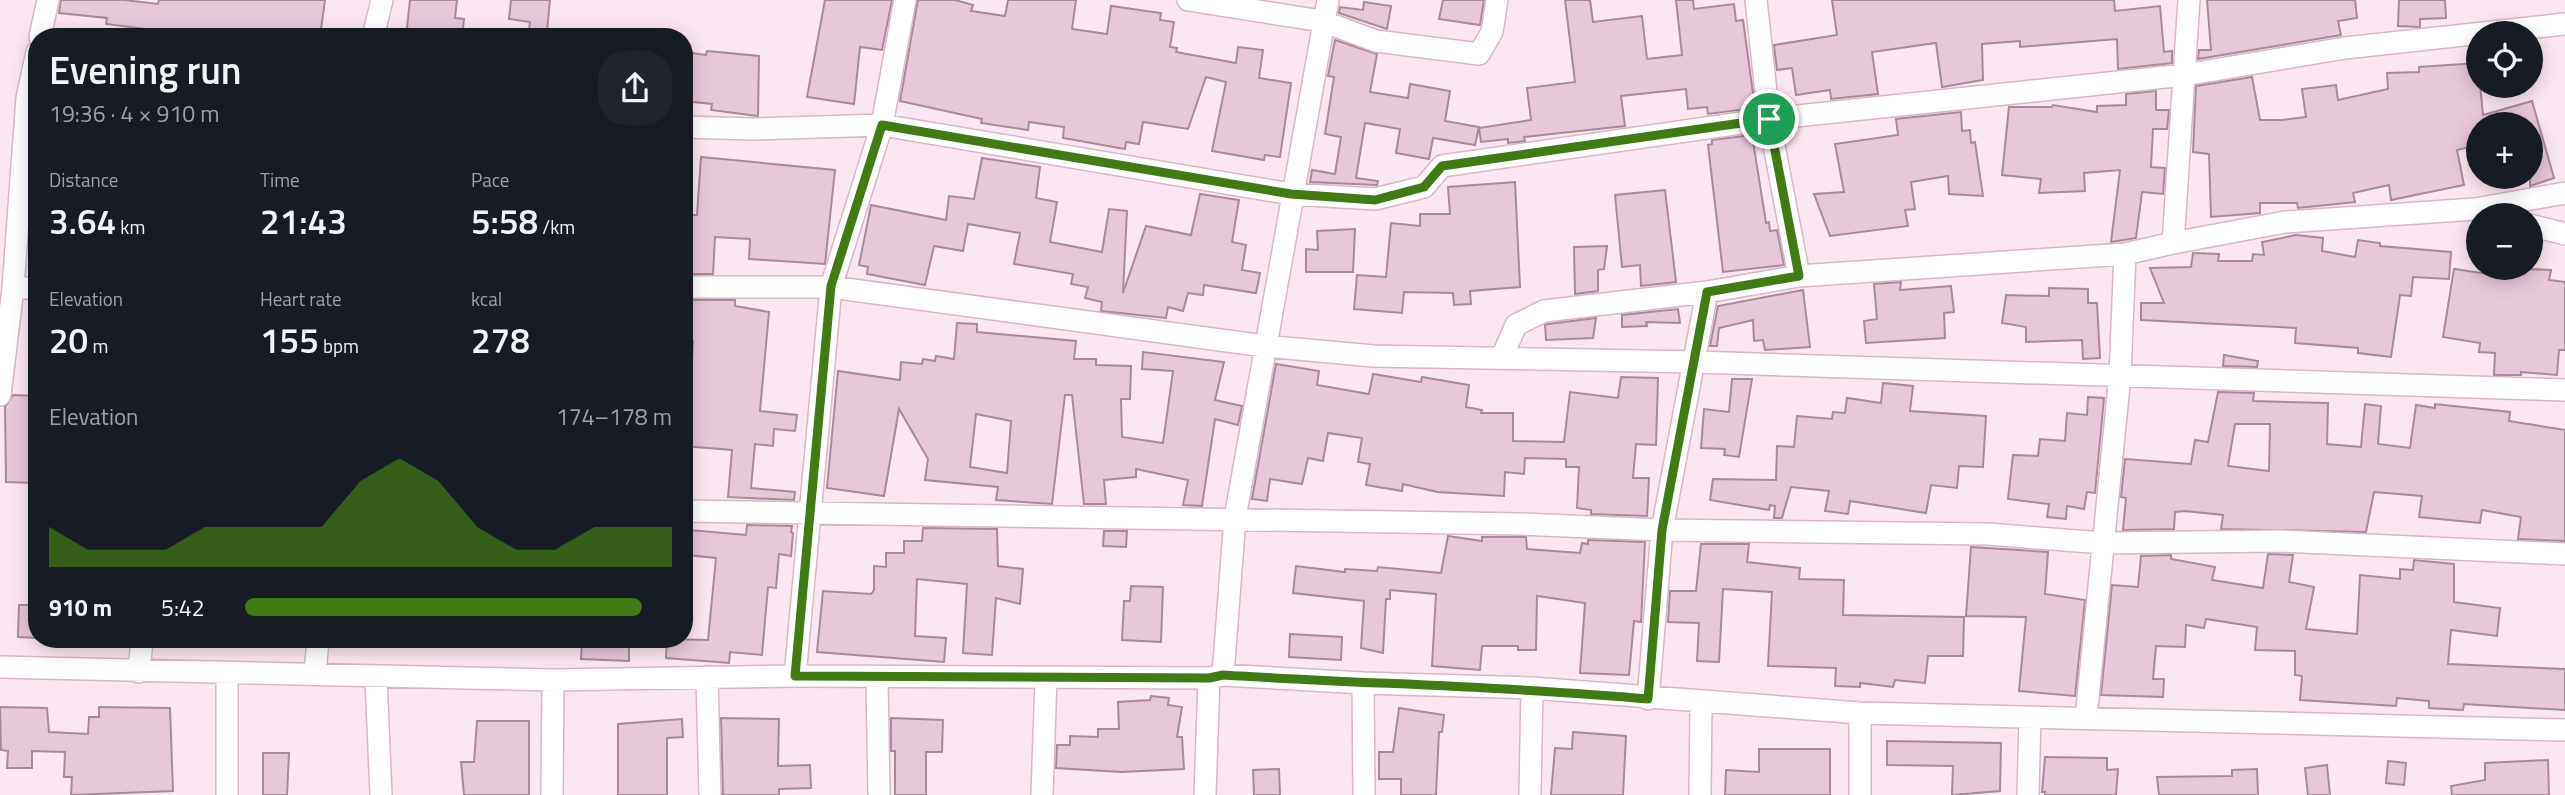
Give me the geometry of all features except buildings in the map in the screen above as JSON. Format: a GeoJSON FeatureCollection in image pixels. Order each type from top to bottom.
{"type":"FeatureCollection","features":[{"type":"Feature","properties":{"kind":"street"},"geometry":{"type":"LineString","coordinates":[[42,28],[48,0]]}},
{"type":"Feature","properties":{"kind":"street"},"geometry":{"type":"LineString","coordinates":[[375,28],[382,0]]}},
{"type":"Feature","properties":{"kind":"street"},"geometry":{"type":"LineString","coordinates":[[795,676],[808,511],[831,286],[882,125],[905,0]]}},
{"type":"Feature","properties":{"kind":"street"},"geometry":{"type":"LineString","coordinates":[[1188,0],[1322,21],[1376,41],[1479,54],[1492,32],[1497,0]]}},
{"type":"Feature","properties":{"kind":"street"},"geometry":{"type":"LineString","coordinates":[[1205,795],[1235,518],[1322,21],[1328,0]]}},
{"type":"Feature","properties":{"kind":"street"},"geometry":{"type":"LineString","coordinates":[[1756,0],[1769,119],[1799,276]]}},
{"type":"Feature","properties":{"kind":"street"},"geometry":{"type":"LineString","coordinates":[[2173,243],[2189,0]]}},
{"type":"Feature","properties":{"kind":"street"},"geometry":{"type":"LineString","coordinates":[[693,127],[753,130],[882,125],[1291,194],[1375,200],[1424,187],[1442,166],[1769,119],[2183,75],[2345,48],[2565,24]]}},
{"type":"Feature","properties":{"kind":"street"},"geometry":{"type":"LineString","coordinates":[[0,395],[3,329],[13,288],[28,138]]}},
{"type":"Feature","properties":{"kind":"street"},"geometry":{"type":"LineString","coordinates":[[2509,203],[2565,193]]}},
{"type":"Feature","properties":{"kind":"street"},"geometry":{"type":"LineString","coordinates":[[1502,357],[1516,325],[1544,310],[1707,292],[1799,276],[2125,254],[2285,222],[2466,210]]}},
{"type":"Feature","properties":{"kind":"street"},"geometry":{"type":"LineString","coordinates":[[2543,228],[2565,234]]}},
{"type":"Feature","properties":{"kind":"street"},"geometry":{"type":"LineString","coordinates":[[2086,718],[2120,375],[2125,254]]}},
{"type":"Feature","properties":{"kind":"street"},"geometry":{"type":"LineString","coordinates":[[693,287],[831,286],[1264,346],[1373,356],[1696,362],[2565,390]]}},
{"type":"Feature","properties":{"kind":"street"},"geometry":{"type":"LineString","coordinates":[[13,288],[28,288]]}},
{"type":"Feature","properties":{"kind":"street"},"geometry":{"type":"LineString","coordinates":[[1648,699],[1662,530],[1696,362],[1707,292]]}},
{"type":"Feature","properties":{"kind":"street"},"geometry":{"type":"LineString","coordinates":[[693,511],[1235,518],[1662,530],[1988,534],[2103,543],[2281,541],[2565,554]]}},
{"type":"Feature","properties":{"kind":"street"},"geometry":{"type":"LineString","coordinates":[[139,672],[141,648]]}},
{"type":"Feature","properties":{"kind":"street"},"geometry":{"type":"LineString","coordinates":[[315,674],[317,648]]}},
{"type":"Feature","properties":{"kind":"street"},"geometry":{"type":"LineString","coordinates":[[0,667],[315,674],[376,678],[553,680],[795,676],[1216,676],[1532,688],[1648,699],[1860,713],[2565,730]]}},
{"type":"Feature","properties":{"kind":"street"},"geometry":{"type":"LineString","coordinates":[[227,673],[227,795]]}},
{"type":"Feature","properties":{"kind":"street"},"geometry":{"type":"LineString","coordinates":[[707,677],[710,795]]}},
{"type":"Feature","properties":{"kind":"street"},"geometry":{"type":"LineString","coordinates":[[376,678],[381,795]]}},
{"type":"Feature","properties":{"kind":"street"},"geometry":{"type":"LineString","coordinates":[[877,678],[879,795]]}},
{"type":"Feature","properties":{"kind":"street"},"geometry":{"type":"LineString","coordinates":[[1042,795],[1045,678]]}},
{"type":"Feature","properties":{"kind":"street"},"geometry":{"type":"LineString","coordinates":[[552,795],[553,680]]}},
{"type":"Feature","properties":{"kind":"street"},"geometry":{"type":"LineString","coordinates":[[1363,683],[1364,795]]}},
{"type":"Feature","properties":{"kind":"street"},"geometry":{"type":"LineString","coordinates":[[1530,795],[1532,688]]}},
{"type":"Feature","properties":{"kind":"street"},"geometry":{"type":"LineString","coordinates":[[1700,795],[1702,703]]}},
{"type":"Feature","properties":{"kind":"street"},"geometry":{"type":"LineString","coordinates":[[1860,713],[1860,795]]}},
{"type":"Feature","properties":{"kind":"street"},"geometry":{"type":"LineString","coordinates":[[2028,795],[2031,717]]}},
{"type":"Feature","properties":{"kind":"route"},"geometry":{"type":"LineString","coordinates":[[1769,119],[1799,276],[1707,292],[1696,362],[1662,530],[1648,699],[1532,688],[1363,683],[1223,675],[1209,678],[795,676],[808,511],[831,286],[882,125],[1291,194],[1375,200],[1424,187],[1436,169],[1442,166],[1769,119]]}}]}
